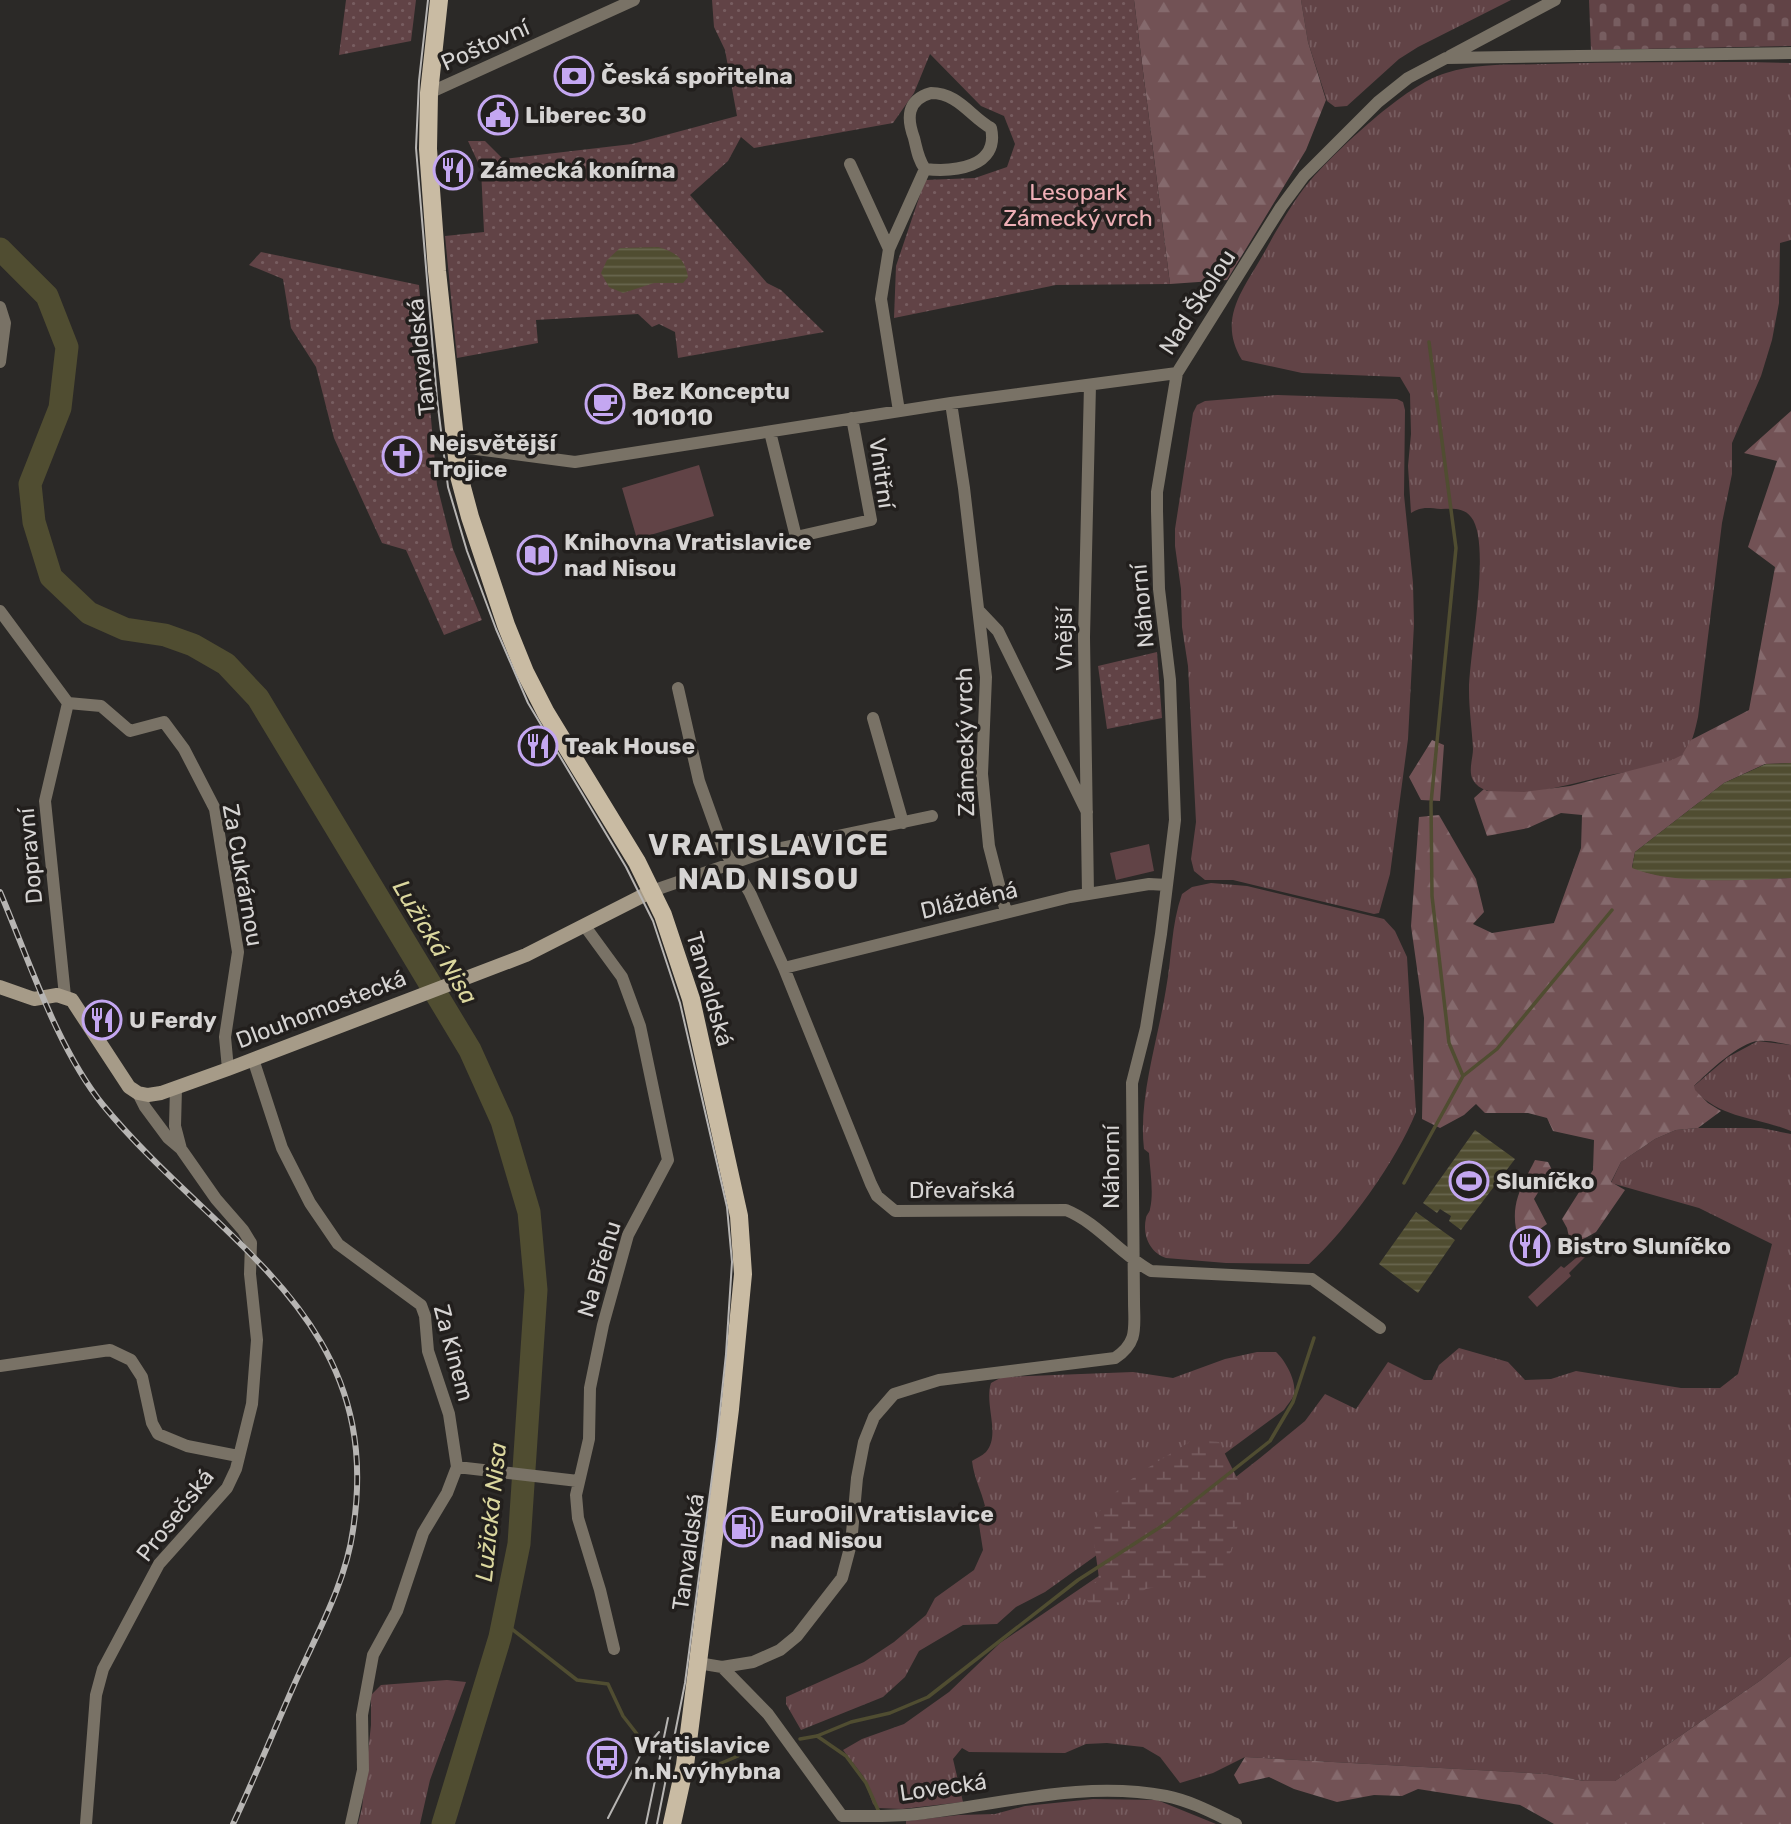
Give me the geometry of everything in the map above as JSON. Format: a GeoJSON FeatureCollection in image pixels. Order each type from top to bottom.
{"type":"FeatureCollection","features":[{"type":"Feature","properties":{"kind":"main road","name":"Tanvaldská"},"geometry":{"type":"LineString","coordinates":[[439,0],[429,93],[429,186],[454,446],[470,517],[506,625],[525,672],[546,713],[637,862],[676,951],[691,999],[733,1183],[743,1251],[729,1421],[685,1765],[672,1824]]}},
{"type":"Feature","properties":{"kind":"street","name":"Poštovní"},"geometry":{"type":"LineString","coordinates":[[429,93],[634,0]]}},
{"type":"Feature","properties":{"kind":"street","name":"Nad Školou"},"geometry":{"type":"LineString","coordinates":[[454,446],[575,462],[951,403],[1177,373],[1281,206],[1304,176],[1408,78],[1555,0]]}},
{"type":"Feature","properties":{"kind":"street","name":"Nad Školou"},"geometry":{"type":"LineString","coordinates":[[1447,58],[1791,52]]}},
{"type":"Feature","properties":{"kind":"street"},"geometry":{"type":"LineString","coordinates":[[938,93],[968,108],[979,121],[991,128],[994,141],[988,153],[978,163],[943,171],[925,169],[918,159],[908,121],[915,102],[924,95],[938,93]]}},
{"type":"Feature","properties":{"kind":"street"},"geometry":{"type":"LineString","coordinates":[[850,164],[890,250]]}},
{"type":"Feature","properties":{"kind":"street"},"geometry":{"type":"LineString","coordinates":[[900,411],[881,299],[890,250],[925,169]]}},
{"type":"Feature","properties":{"kind":"street"},"geometry":{"type":"LineString","coordinates":[[0,307],[5,323],[0,362]]}},
{"type":"Feature","properties":{"kind":"street","name":"Náhorní"},"geometry":{"type":"LineString","coordinates":[[698,1663],[722,1667],[753,1662],[787,1646],[842,1578],[851,1544],[857,1478],[864,1442],[874,1417],[894,1394],[939,1380],[1115,1358],[1129,1349],[1133,1336],[1132,1083],[1146,1028],[1175,820],[1170,680],[1159,589],[1157,502],[1177,373]]}},
{"type":"Feature","properties":{"kind":"street","name":"Vnější"},"geometry":{"type":"LineString","coordinates":[[1088,894],[1084,637],[1090,385]]}},
{"type":"Feature","properties":{"kind":"street","name":"Zámecký vrch"},"geometry":{"type":"LineString","coordinates":[[951,403],[980,612],[986,677],[982,774],[989,846],[1006,912]]}},
{"type":"Feature","properties":{"kind":"street","name":"Vnitřní"},"geometry":{"type":"LineString","coordinates":[[770,432],[796,537],[871,520],[852,418]]}},
{"type":"Feature","properties":{"kind":"street"},"geometry":{"type":"LineString","coordinates":[[0,611],[68,703]]}},
{"type":"Feature","properties":{"kind":"street","name":"Zámecký vrch"},"geometry":{"type":"LineString","coordinates":[[980,612],[998,631],[1088,815]]}},
{"type":"Feature","properties":{"kind":"street","name":"Dřevařská"},"geometry":{"type":"LineString","coordinates":[[678,688],[699,781],[723,848],[750,893],[784,968],[870,1184],[883,1202],[895,1211],[1066,1210],[1083,1217],[1133,1261],[1151,1271],[1312,1279],[1380,1328]]}},
{"type":"Feature","properties":{"kind":"street","name":"Dopravní"},"geometry":{"type":"LineString","coordinates":[[65,996],[45,801],[68,703]]}},
{"type":"Feature","properties":{"kind":"street","name":"Za Cukrárnou"},"geometry":{"type":"LineString","coordinates":[[68,703],[100,706],[130,731],[164,722],[184,748],[215,809],[238,952],[225,1037],[228,1069]]}},
{"type":"Feature","properties":{"kind":"street"},"geometry":{"type":"LineString","coordinates":[[873,718],[903,822]]}},
{"type":"Feature","properties":{"kind":"street"},"geometry":{"type":"LineString","coordinates":[[652,891],[771,850],[932,816]]}},
{"type":"Feature","properties":{"kind":"street","name":"Dlážděná"},"geometry":{"type":"LineString","coordinates":[[784,968],[1088,894],[1149,884],[1167,885]]}},
{"type":"Feature","properties":{"kind":"street","name":"Dlouhomostecká"},"geometry":{"type":"LineString","coordinates":[[138,1093],[148,1095],[176,1088],[526,955],[652,891]]}},
{"type":"Feature","properties":{"kind":"street","name":"Na Břehu"},"geometry":{"type":"LineString","coordinates":[[583,925],[622,976],[640,1026],[668,1160],[628,1235],[603,1325],[590,1388],[589,1439],[576,1495],[578,1518],[600,1590],[614,1649]]}},
{"type":"Feature","properties":{"kind":"street"},"geometry":{"type":"LineString","coordinates":[[0,987],[34,999],[65,996],[77,1006],[129,1087],[138,1093]]}},
{"type":"Feature","properties":{"kind":"street","name":"Za Kinem"},"geometry":{"type":"LineString","coordinates":[[253,1059],[282,1148],[310,1203],[338,1244],[421,1305],[425,1316],[428,1351],[449,1414],[457,1467]]}},
{"type":"Feature","properties":{"kind":"street"},"geometry":{"type":"LineString","coordinates":[[176,1088],[175,1126],[181,1149]]}},
{"type":"Feature","properties":{"kind":"street","name":"Prosečská"},"geometry":{"type":"LineString","coordinates":[[86,1824],[96,1695],[103,1670],[159,1564],[228,1488],[236,1469],[252,1404],[257,1340],[250,1274],[251,1243],[181,1149],[168,1138],[138,1093]]}},
{"type":"Feature","properties":{"kind":"street"},"geometry":{"type":"LineString","coordinates":[[0,1366],[110,1350],[131,1360],[142,1377],[152,1423],[158,1434],[187,1446],[238,1456]]}},
{"type":"Feature","properties":{"kind":"street"},"geometry":{"type":"LineString","coordinates":[[351,1824],[363,1770],[362,1715],[373,1655],[397,1611],[423,1533],[447,1493],[457,1467],[578,1481]]}},
{"type":"Feature","properties":{"kind":"street","name":"Lovecká"},"geometry":{"type":"LineString","coordinates":[[722,1667],[768,1714],[840,1820],[915,1815],[1039,1794],[1124,1790],[1168,1796],[1196,1805],[1236,1824]]}},
{"type":"Feature","properties":{"kind":"green space"},"geometry":{"type":"Polygon","coordinates":[[[346,0],[416,0],[411,41],[339,55],[346,0]]]}},
{"type":"Feature","properties":{"kind":"green space","name":"Lesopark Zámecký vrch"},"geometry":{"type":"Polygon","coordinates":[[[712,0],[1134,0],[1170,284],[1056,285],[894,318],[896,266],[925,180],[975,178],[1007,167],[1015,144],[1004,116],[981,106],[930,54],[914,93],[893,123],[754,148],[741,137],[728,161],[690,195],[767,283],[781,290],[824,332],[678,358],[675,332],[659,324],[652,327],[638,314],[536,320],[538,343],[457,358],[445,236],[484,232],[481,169],[468,141],[485,141],[503,159],[632,144],[737,116],[725,50],[714,27],[712,0]]]}},
{"type":"Feature","properties":{"kind":"green space"},"geometry":{"type":"Polygon","coordinates":[[[1134,0],[1301,0],[1308,42],[1326,100],[1306,150],[1227,280],[1170,284],[1134,0]]]}},
{"type":"Feature","properties":{"kind":"green space"},"geometry":{"type":"Polygon","coordinates":[[[1301,0],[1511,0],[1418,47],[1399,59],[1347,106],[1335,107],[1327,101],[1308,42],[1301,0]]]}},
{"type":"Feature","properties":{"kind":"green space"},"geometry":{"type":"Polygon","coordinates":[[[1589,0],[1791,0],[1791,46],[1591,50],[1589,0]]]}},
{"type":"Feature","properties":{"kind":"green space"},"geometry":{"type":"Polygon","coordinates":[[[1791,63],[1791,240],[1780,243],[1779,303],[1772,340],[1761,376],[1732,443],[1732,474],[1722,523],[1698,717],[1692,738],[1681,756],[1656,766],[1535,792],[1497,793],[1482,789],[1473,780],[1471,773],[1473,749],[1469,697],[1480,573],[1477,530],[1471,517],[1461,510],[1426,508],[1411,513],[1408,466],[1411,434],[1410,394],[1400,377],[1302,373],[1242,360],[1232,331],[1236,305],[1279,226],[1309,182],[1373,120],[1392,104],[1430,80],[1458,70],[1495,65],[1791,63]]]}},
{"type":"Feature","properties":{"kind":"green space"},"geometry":{"type":"Polygon","coordinates":[[[261,252],[419,285],[437,485],[453,549],[482,620],[444,635],[406,550],[382,543],[334,438],[316,367],[291,328],[283,279],[249,265],[261,252]]]}},
{"type":"Feature","properties":{"kind":"green space"},"geometry":{"type":"Polygon","coordinates":[[[1277,395],[1397,399],[1403,402],[1405,410],[1404,495],[1413,583],[1414,624],[1408,739],[1390,874],[1379,913],[1374,914],[1233,880],[1205,880],[1194,871],[1191,859],[1196,822],[1188,666],[1182,627],[1175,529],[1193,413],[1197,405],[1205,401],[1277,395]]]}},
{"type":"Feature","properties":{"kind":"green space"},"geometry":{"type":"Polygon","coordinates":[[[1791,411],[1791,763],[1765,764],[1724,783],[1635,852],[1632,867],[1666,876],[1687,878],[1791,878],[1791,1045],[1766,1041],[1751,1043],[1733,1052],[1707,1074],[1694,1086],[1695,1090],[1721,1111],[1698,1128],[1676,1130],[1655,1139],[1621,1162],[1611,1182],[1625,1190],[1596,1232],[1571,1246],[1562,1219],[1593,1170],[1594,1140],[1553,1131],[1547,1118],[1528,1113],[1485,1113],[1476,1104],[1464,1115],[1440,1128],[1422,1119],[1424,1018],[1411,926],[1419,817],[1439,815],[1476,879],[1484,912],[1473,924],[1492,933],[1554,923],[1581,848],[1582,815],[1561,813],[1528,828],[1487,836],[1474,798],[1484,789],[1524,792],[1570,786],[1672,760],[1682,755],[1691,740],[1749,710],[1775,567],[1748,547],[1777,461],[1744,453],[1791,411]]]}},
{"type":"Feature","properties":{"kind":"green space"},"geometry":{"type":"Polygon","coordinates":[[[699,465],[714,516],[637,539],[622,488],[699,465]]]}},
{"type":"Feature","properties":{"kind":"green space"},"geometry":{"type":"Polygon","coordinates":[[[1157,652],[1162,718],[1107,729],[1098,666],[1157,652]]]}},
{"type":"Feature","properties":{"kind":"green space"},"geometry":{"type":"Polygon","coordinates":[[[1432,740],[1444,745],[1440,801],[1421,800],[1409,777],[1432,740]]]}},
{"type":"Feature","properties":{"kind":"green space"},"geometry":{"type":"Polygon","coordinates":[[[1149,844],[1154,871],[1116,880],[1110,853],[1149,844]]]}},
{"type":"Feature","properties":{"kind":"green space"},"geometry":{"type":"Polygon","coordinates":[[[1211,883],[1247,886],[1384,919],[1395,931],[1407,957],[1416,1112],[1397,1151],[1370,1193],[1339,1233],[1309,1264],[1226,1263],[1166,1258],[1152,1248],[1146,1237],[1145,1224],[1150,1210],[1152,1189],[1149,1153],[1144,1149],[1144,1110],[1176,917],[1182,894],[1192,887],[1211,883]]]}},
{"type":"Feature","properties":{"kind":"green space"},"geometry":{"type":"Polygon","coordinates":[[[1758,1041],[1791,1045],[1791,1131],[1728,1112],[1705,1100],[1694,1090],[1694,1086],[1728,1057],[1758,1041]]]}},
{"type":"Feature","properties":{"kind":"green space"},"geometry":{"type":"Polygon","coordinates":[[[1761,1128],[1791,1134],[1791,1656],[1761,1680],[1615,1781],[1584,1781],[1547,1774],[1245,1757],[1213,1773],[1180,1783],[1160,1757],[1143,1747],[1107,1743],[1086,1744],[1065,1753],[969,1752],[962,1748],[953,1759],[963,1802],[902,1809],[878,1808],[873,1804],[863,1776],[843,1750],[862,1739],[904,1724],[949,1692],[1000,1643],[1181,1520],[1260,1458],[1305,1421],[1325,1394],[1356,1409],[1388,1362],[1424,1380],[1432,1380],[1439,1365],[1459,1348],[1508,1362],[1525,1380],[1551,1379],[1576,1371],[1681,1388],[1720,1388],[1738,1374],[1772,1244],[1699,1208],[1611,1183],[1621,1162],[1655,1139],[1676,1130],[1761,1128]]]}},
{"type":"Feature","properties":{"kind":"green space"},"geometry":{"type":"Polygon","coordinates":[[[1535,1160],[1548,1162],[1552,1170],[1534,1199],[1547,1224],[1529,1237],[1516,1229],[1515,1210],[1519,1193],[1535,1160]]]}},
{"type":"Feature","properties":{"kind":"green space"},"geometry":{"type":"Polygon","coordinates":[[[1588,1248],[1591,1251],[1569,1273],[1571,1276],[1537,1307],[1528,1297],[1561,1266],[1564,1268],[1588,1248]]]}},
{"type":"Feature","properties":{"kind":"green space"},"geometry":{"type":"Polygon","coordinates":[[[1257,1352],[1276,1352],[1290,1371],[1294,1395],[1284,1410],[1193,1477],[1115,1542],[1045,1592],[1016,1607],[997,1624],[963,1625],[919,1651],[905,1677],[883,1697],[801,1730],[786,1704],[786,1697],[864,1662],[894,1642],[926,1615],[935,1598],[974,1570],[983,1550],[977,1512],[985,1506],[972,1461],[984,1453],[992,1437],[989,1400],[991,1383],[1002,1377],[1133,1372],[1173,1378],[1225,1359],[1257,1352]]]}},
{"type":"Feature","properties":{"kind":"green space"},"geometry":{"type":"Polygon","coordinates":[[[1192,1440],[1219,1442],[1246,1496],[1224,1575],[1205,1582],[1184,1581],[1146,1589],[1132,1598],[1092,1610],[1083,1592],[1099,1580],[1094,1538],[1099,1512],[1108,1500],[1135,1476],[1192,1440]]]}},
{"type":"Feature","properties":{"kind":"green space"},"geometry":{"type":"Polygon","coordinates":[[[1791,1656],[1791,1824],[1554,1824],[1520,1805],[1418,1789],[1402,1796],[1374,1795],[1337,1802],[1294,1789],[1269,1777],[1239,1784],[1234,1775],[1245,1757],[1547,1774],[1584,1781],[1615,1781],[1761,1680],[1791,1656]]]}},
{"type":"Feature","properties":{"kind":"green space"},"geometry":{"type":"Polygon","coordinates":[[[447,1680],[466,1682],[430,1780],[420,1824],[358,1824],[371,1725],[371,1695],[381,1685],[447,1680]]]}},
{"type":"Feature","properties":{"kind":"green space"},"geometry":{"type":"Polygon","coordinates":[[[1093,1799],[1157,1800],[1216,1824],[906,1824],[906,1821],[995,1814],[1025,1806],[1093,1799]]]}},
{"type":"Feature","properties":{"kind":"shaded area"},"geometry":{"type":"Polygon","coordinates":[[[658,247],[682,260],[688,277],[683,283],[654,283],[623,293],[609,287],[601,273],[607,260],[620,248],[658,247]]]}},
{"type":"Feature","properties":{"kind":"shaded area"},"geometry":{"type":"Polygon","coordinates":[[[1791,763],[1791,878],[1688,879],[1632,868],[1635,852],[1724,783],[1766,764],[1791,763]]]}},
{"type":"Feature","properties":{"kind":"shaded area","name":"Sluníčko"},"geometry":{"type":"Polygon","coordinates":[[[1475,1130],[1515,1159],[1461,1230],[1449,1221],[1451,1216],[1440,1209],[1437,1213],[1423,1203],[1475,1130]]]}},
{"type":"Feature","properties":{"kind":"shaded area","name":"Sluníčko"},"geometry":{"type":"Polygon","coordinates":[[[1416,1212],[1455,1240],[1418,1293],[1379,1264],[1416,1212]]]}},
{"type":"Feature","properties":{"kind":"waterway","name":"Lužická Nisa"},"geometry":{"type":"LineString","coordinates":[[0,249],[47,296],[67,347],[60,408],[30,484],[34,522],[51,577],[89,613],[125,629],[165,635],[193,645],[226,664],[258,698],[470,1050],[502,1121],[529,1212],[536,1290],[519,1544],[500,1637],[443,1824]]}},
{"type":"Feature","properties":{"kind":"waterway"},"geometry":{"type":"LineString","coordinates":[[1429,342],[1456,548],[1431,803],[1432,896],[1449,1043],[1463,1076]]}},
{"type":"Feature","properties":{"kind":"waterway"},"geometry":{"type":"LineString","coordinates":[[1404,1183],[1463,1076],[1497,1049],[1612,910]]}},
{"type":"Feature","properties":{"kind":"waterway"},"geometry":{"type":"LineString","coordinates":[[800,1739],[817,1736],[851,1722],[890,1713],[928,1697],[1078,1580],[1165,1524],[1270,1441],[1293,1402],[1314,1338]]}},
{"type":"Feature","properties":{"kind":"waterway"},"geometry":{"type":"LineString","coordinates":[[503,1622],[577,1680],[608,1684],[623,1716],[637,1734]]}},
{"type":"Feature","properties":{"kind":"waterway"},"geometry":{"type":"LineString","coordinates":[[817,1736],[846,1756],[866,1783],[879,1812]]}},
{"type":"Feature","properties":{"kind":"waterway"},"geometry":{"type":"LineString","coordinates":[[696,1769],[705,1770],[738,1756]]}},
{"type":"Feature","properties":{"kind":"tram line"},"geometry":{"type":"LineString","coordinates":[[428,0],[419,81],[416,148],[437,399],[448,487],[467,551],[496,629],[528,703],[626,867],[653,921],[680,1003],[727,1207],[732,1262],[717,1439],[685,1683],[657,1824]]}},
{"type":"Feature","properties":{"kind":"tram line"},"geometry":{"type":"LineString","coordinates":[[646,1824],[668,1718]]}},
{"type":"Feature","properties":{"kind":"tram line"},"geometry":{"type":"LineString","coordinates":[[608,1818],[642,1752],[659,1732]]}},
{"type":"Feature","properties":{"kind":"railway"},"geometry":{"type":"LineString","coordinates":[[0,892],[45,1003],[87,1082],[103,1105],[148,1155],[284,1290],[319,1338],[344,1393],[356,1456],[353,1530],[349,1549],[331,1605],[233,1824]]}},
{"type":"Feature","properties":{"kind":"place","name":"Česká spořitelna"},"geometry":{"type":"Point","coordinates":[574,76]}},
{"type":"Feature","properties":{"kind":"place","name":"Liberec 30"},"geometry":{"type":"Point","coordinates":[498,115]}},
{"type":"Feature","properties":{"kind":"place","name":"Zámecká konírna"},"geometry":{"type":"Point","coordinates":[453,170]}},
{"type":"Feature","properties":{"kind":"place","name":"Bez Konceptu 101010"},"geometry":{"type":"Point","coordinates":[605,404]}},
{"type":"Feature","properties":{"kind":"place","name":"Nejsvětější Trojice"},"geometry":{"type":"Point","coordinates":[402,456]}},
{"type":"Feature","properties":{"kind":"place","name":"Knihovna Vratislavice nad Nisou"},"geometry":{"type":"Point","coordinates":[537,555]}},
{"type":"Feature","properties":{"kind":"place","name":"Teak House"},"geometry":{"type":"Point","coordinates":[538,746]}},
{"type":"Feature","properties":{"kind":"place","name":"U Ferdy"},"geometry":{"type":"Point","coordinates":[102,1020]}},
{"type":"Feature","properties":{"kind":"place","name":"Sluníčko"},"geometry":{"type":"Point","coordinates":[1469,1181]}},
{"type":"Feature","properties":{"kind":"place","name":"Bistro Sluníčko"},"geometry":{"type":"Point","coordinates":[1530,1246]}},
{"type":"Feature","properties":{"kind":"place","name":"EuroOil Vratislavice nad Nisou"},"geometry":{"type":"Point","coordinates":[743,1527]}},
{"type":"Feature","properties":{"kind":"place","name":"Vratislavice n.N. výhybna"},"geometry":{"type":"Point","coordinates":[607,1758]}},
{"type":"Feature","properties":{"kind":"district","name":"VRATISLAVICE NAD NISOU"},"geometry":{"type":"Point","coordinates":[769,862]}}]}
